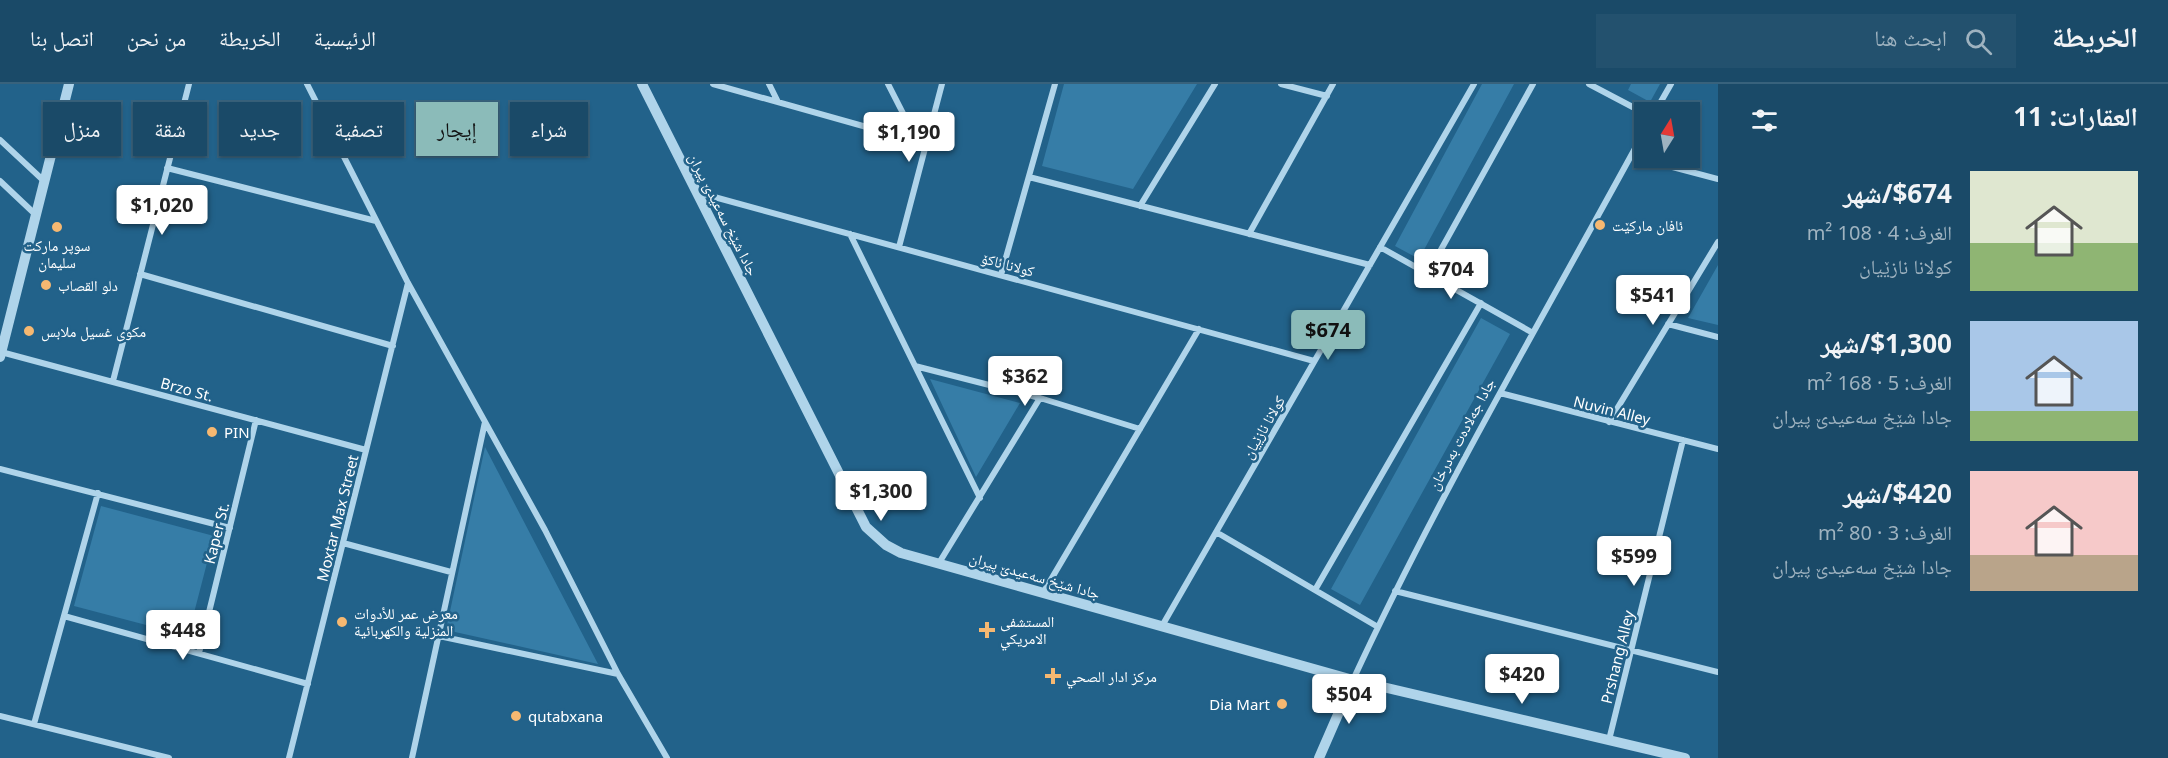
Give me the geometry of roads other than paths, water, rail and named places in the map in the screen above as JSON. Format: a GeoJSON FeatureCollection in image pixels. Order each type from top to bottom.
{"type":"FeatureCollection","features":[{"type":"Feature","properties":{"kind":"street"},"geometry":{"type":"LineString","coordinates":[[1,351],[69,84]]}},
{"type":"Feature","properties":{"kind":"street"},"geometry":{"type":"LineString","coordinates":[[113,381],[189,84]]}},
{"type":"Feature","properties":{"kind":"street"},"geometry":{"type":"LineString","coordinates":[[307,84],[408,283],[545,530],[618,674],[667,758]]}},
{"type":"Feature","properties":{"kind":"street","name":"جادا شێخ سەعیدێ پیران"},"geometry":{"type":"LineString","coordinates":[[642,84],[866,527],[886,545],[901,553],[1353,680],[1685,758]]}},
{"type":"Feature","properties":{"kind":"street"},"geometry":{"type":"LineString","coordinates":[[713,84],[927,144]]}},
{"type":"Feature","properties":{"kind":"street"},"geometry":{"type":"LineString","coordinates":[[769,84],[778,102]]}},
{"type":"Feature","properties":{"kind":"street"},"geometry":{"type":"LineString","coordinates":[[888,84],[909,125],[927,144]]}},
{"type":"Feature","properties":{"kind":"street"},"geometry":{"type":"LineString","coordinates":[[899,247],[942,84]]}},
{"type":"Feature","properties":{"kind":"street"},"geometry":{"type":"LineString","coordinates":[[1001,275],[1055,84]]}},
{"type":"Feature","properties":{"kind":"street"},"geometry":{"type":"LineString","coordinates":[[1140,206],[1215,84]]}},
{"type":"Feature","properties":{"kind":"street"},"geometry":{"type":"LineString","coordinates":[[1281,84],[1326,96]]}},
{"type":"Feature","properties":{"kind":"street"},"geometry":{"type":"LineString","coordinates":[[1249,234],[1333,84]]}},
{"type":"Feature","properties":{"kind":"street","name":"کولانا نازێیان"},"geometry":{"type":"LineString","coordinates":[[1162,626],[1474,84]]}},
{"type":"Feature","properties":{"kind":"street"},"geometry":{"type":"LineString","coordinates":[[1428,273],[1533,84]]}},
{"type":"Feature","properties":{"kind":"street"},"geometry":{"type":"LineString","coordinates":[[1589,84],[1602,87],[1634,107]]}},
{"type":"Feature","properties":{"kind":"street"},"geometry":{"type":"LineString","coordinates":[[1661,102],[1671,84]]}},
{"type":"Feature","properties":{"kind":"street"},"geometry":{"type":"LineString","coordinates":[[1,142],[44,181]]}},
{"type":"Feature","properties":{"kind":"street","name":"جادا جەلادەت بەدرخان"},"geometry":{"type":"LineString","coordinates":[[1319,758],[1395,591],[1500,393],[1634,150]]}},
{"type":"Feature","properties":{"kind":"street"},"geometry":{"type":"LineString","coordinates":[[1631,156],[1718,179]]}},
{"type":"Feature","properties":{"kind":"street"},"geometry":{"type":"LineString","coordinates":[[167,168],[376,221]]}},
{"type":"Feature","properties":{"kind":"street"},"geometry":{"type":"LineString","coordinates":[[1029,177],[1370,265]]}},
{"type":"Feature","properties":{"kind":"street"},"geometry":{"type":"LineString","coordinates":[[0,181],[36,215]]}},
{"type":"Feature","properties":{"kind":"street","name":"کولانا ئاکۆ"},"geometry":{"type":"LineString","coordinates":[[695,192],[1314,361]]}},
{"type":"Feature","properties":{"kind":"street"},"geometry":{"type":"LineString","coordinates":[[850,234],[980,498]]}},
{"type":"Feature","properties":{"kind":"street"},"geometry":{"type":"LineString","coordinates":[[1609,422],[1718,242]]}},
{"type":"Feature","properties":{"kind":"street"},"geometry":{"type":"LineString","coordinates":[[1380,247],[1533,333]]}},
{"type":"Feature","properties":{"kind":"street"},"geometry":{"type":"LineString","coordinates":[[140,274],[393,346]]}},
{"type":"Feature","properties":{"kind":"street","name":"Moxtar Max Street"},"geometry":{"type":"LineString","coordinates":[[289,758],[408,283]]}},
{"type":"Feature","properties":{"kind":"street"},"geometry":{"type":"LineString","coordinates":[[1315,590],[1481,303]]}},
{"type":"Feature","properties":{"kind":"street"},"geometry":{"type":"LineString","coordinates":[[1668,324],[1718,337]]}},
{"type":"Feature","properties":{"kind":"street"},"geometry":{"type":"LineString","coordinates":[[1043,592],[1199,329]]}},
{"type":"Feature","properties":{"kind":"street","name":"Brzo St."},"geometry":{"type":"LineString","coordinates":[[1,351],[366,450]]}},
{"type":"Feature","properties":{"kind":"street"},"geometry":{"type":"LineString","coordinates":[[915,366],[1040,398],[1140,429]]}},
{"type":"Feature","properties":{"kind":"street","name":"Nuvin Alley"},"geometry":{"type":"LineString","coordinates":[[1500,393],[1718,449]]}},
{"type":"Feature","properties":{"kind":"street"},"geometry":{"type":"LineString","coordinates":[[939,563],[1040,398]]}},
{"type":"Feature","properties":{"kind":"street","name":"Kaper St."},"geometry":{"type":"LineString","coordinates":[[199,653],[256,420]]}},
{"type":"Feature","properties":{"kind":"street"},"geometry":{"type":"LineString","coordinates":[[412,758],[485,421]]}},
{"type":"Feature","properties":{"kind":"street","name":"Prshang Alley"},"geometry":{"type":"LineString","coordinates":[[1609,740],[1683,440]]}},
{"type":"Feature","properties":{"kind":"street"},"geometry":{"type":"LineString","coordinates":[[0,469],[230,528]]}},
{"type":"Feature","properties":{"kind":"street"},"geometry":{"type":"LineString","coordinates":[[34,724],[98,494]]}},
{"type":"Feature","properties":{"kind":"street"},"geometry":{"type":"LineString","coordinates":[[1216,532],[1378,627]]}},
{"type":"Feature","properties":{"kind":"street"},"geometry":{"type":"LineString","coordinates":[[343,543],[451,572]]}},
{"type":"Feature","properties":{"kind":"street"},"geometry":{"type":"LineString","coordinates":[[1395,591],[1718,672]]}},
{"type":"Feature","properties":{"kind":"street"},"geometry":{"type":"LineString","coordinates":[[64,616],[308,684]]}},
{"type":"Feature","properties":{"kind":"street"},"geometry":{"type":"LineString","coordinates":[[439,636],[618,674]]}},
{"type":"Feature","properties":{"kind":"street"},"geometry":{"type":"LineString","coordinates":[[0,716],[169,758]]}},
{"type":"Feature","properties":{"kind":"place","name":"ئافان مارکێت"},"geometry":{"type":"Point","coordinates":[1600,225]}},
{"type":"Feature","properties":{"kind":"place","name":"سوپر ماركت سليمان"},"geometry":{"type":"Point","coordinates":[57,227]}},
{"type":"Feature","properties":{"kind":"place","name":"دلو القصاب"},"geometry":{"type":"Point","coordinates":[46,285]}},
{"type":"Feature","properties":{"kind":"place","name":"مكوى غسيل ملابس"},"geometry":{"type":"Point","coordinates":[29,331]}},
{"type":"Feature","properties":{"kind":"place","name":"PIN"},"geometry":{"type":"Point","coordinates":[212,432]}},
{"type":"Feature","properties":{"kind":"place","name":"معرض عمر للأدوات المنزلية والكهربائية"},"geometry":{"type":"Point","coordinates":[342,622]}},
{"type":"Feature","properties":{"kind":"place","name":"المستشفى الامريكي"},"geometry":{"type":"Point","coordinates":[987,630]}},
{"type":"Feature","properties":{"kind":"place","name":"مركز ادار الصحي"},"geometry":{"type":"Point","coordinates":[1053,676]}},
{"type":"Feature","properties":{"kind":"place","name":"Dia Mart"},"geometry":{"type":"Point","coordinates":[1282,704]}},
{"type":"Feature","properties":{"kind":"place","name":"qutabxana"},"geometry":{"type":"Point","coordinates":[516,716]}}]}
